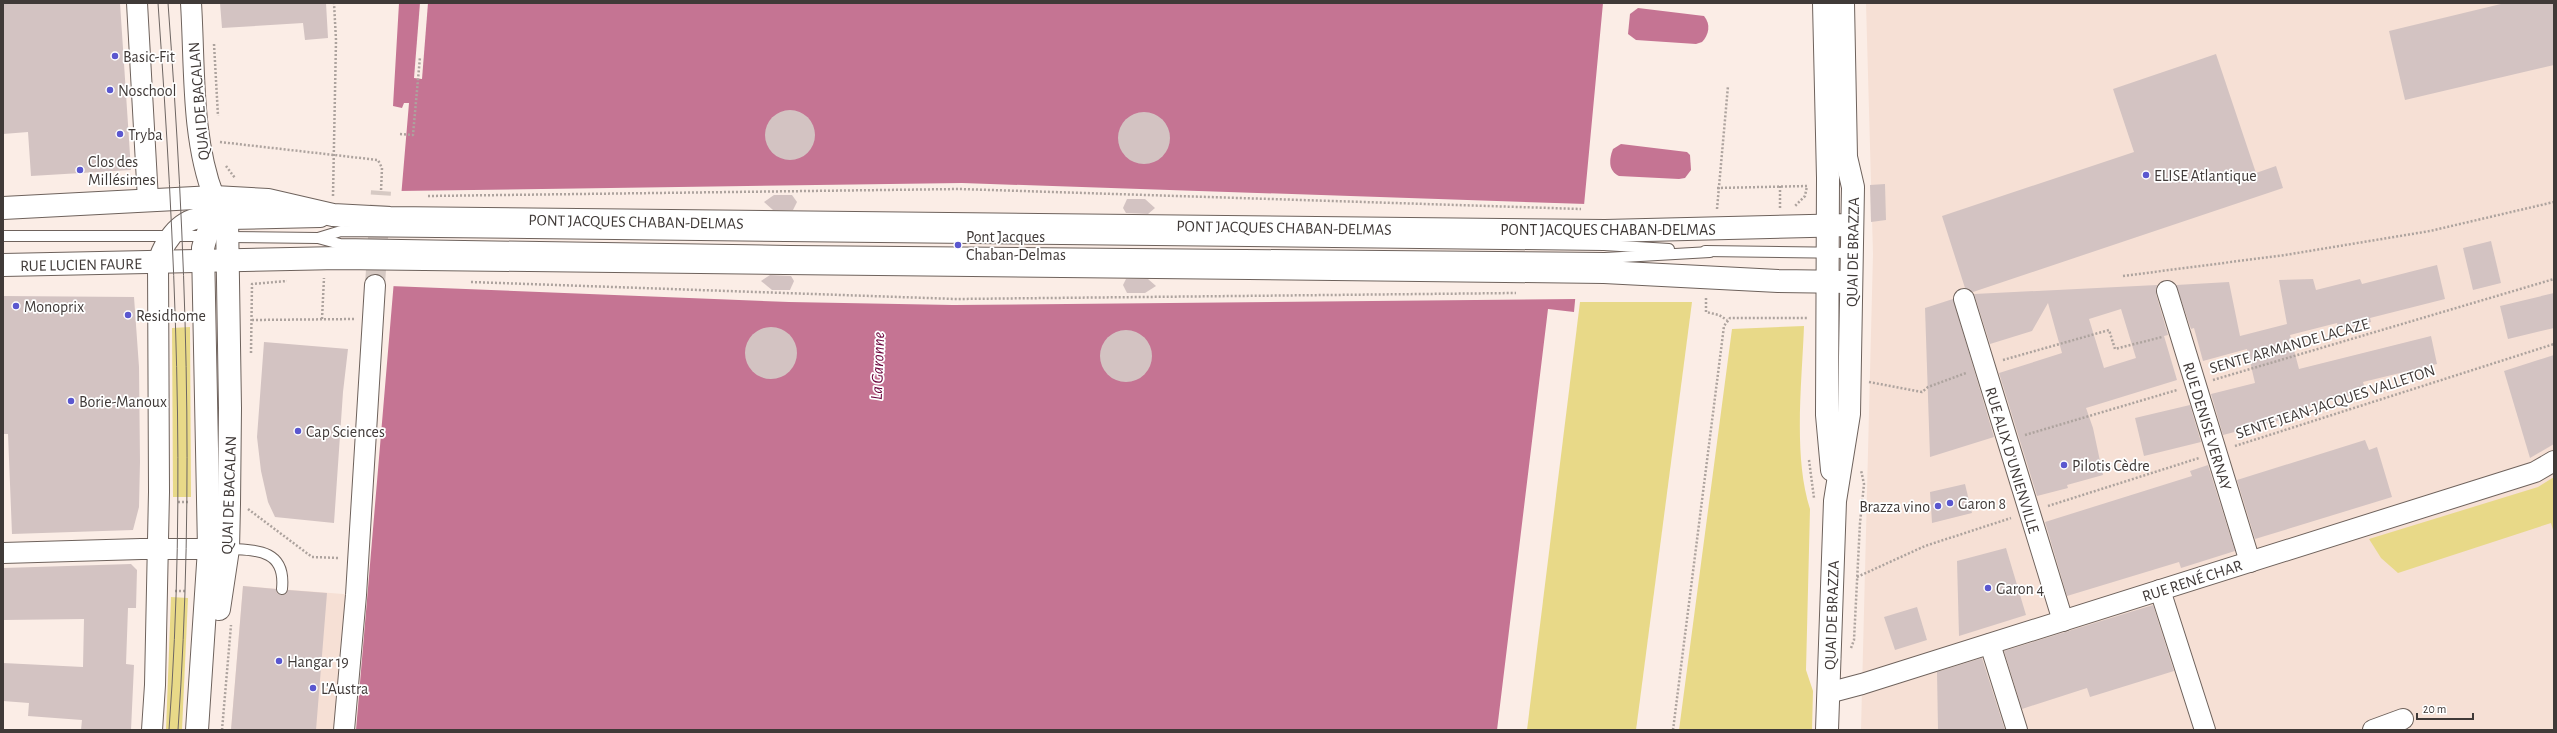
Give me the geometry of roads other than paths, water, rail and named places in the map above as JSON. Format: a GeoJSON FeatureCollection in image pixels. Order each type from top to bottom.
{"type":"FeatureCollection","features":[{"type":"Feature","properties":{"kind":"main road","name":"QUAI DE BRAZZA"},"geometry":{"type":"LineString","coordinates":[[1824,3],[1828,225],[1827,415],[1835,501]]}},
{"type":"Feature","properties":{"kind":"main road","name":"QUAI DE BRAZZA"},"geometry":{"type":"LineString","coordinates":[[1827,730],[1835,501],[1849,414],[1853,187],[1846,157],[1843,3]]}},
{"type":"Feature","properties":{"kind":"main road","name":"PONT JACQUES CHABAN-DELMAS"},"geometry":{"type":"LineString","coordinates":[[148,200],[214,197],[268,200],[305,207],[333,206],[389,225],[1604,238],[1828,225],[1852,225]]}},
{"type":"Feature","properties":{"kind":"main road"},"geometry":{"type":"LineString","coordinates":[[214,197],[228,227]]}},
{"type":"Feature","properties":{"kind":"main road"},"geometry":{"type":"LineString","coordinates":[[3,208],[148,200]]}},
{"type":"Feature","properties":{"kind":"main road"},"geometry":{"type":"LineString","coordinates":[[206,236],[209,228],[214,223],[228,227],[333,206]]}},
{"type":"Feature","properties":{"kind":"main road","name":"QUAI DE BACALAN"},"geometry":{"type":"LineString","coordinates":[[197,730],[218,549],[230,408],[228,227]]}},
{"type":"Feature","properties":{"kind":"main road","name":"QUAI DE BACALAN"},"geometry":{"type":"LineString","coordinates":[[206,236],[202,261],[221,592],[209,730]]}},
{"type":"Feature","properties":{"kind":"main road"},"geometry":{"type":"LineString","coordinates":[[229,260],[387,252],[1605,265],[1827,282],[1851,282]]}},
{"type":"Feature","properties":{"kind":"main road","name":"RUE LUCIEN FAURE"},"geometry":{"type":"LineString","coordinates":[[3,265],[229,260]]}},
{"type":"Feature","properties":{"kind":"street"},"geometry":{"type":"LineString","coordinates":[[137,3],[148,200]]}},
{"type":"Feature","properties":{"kind":"street","name":"QUAI DE BACALAN"},"geometry":{"type":"LineString","coordinates":[[191,3],[200,144],[205,173],[214,197]]}},
{"type":"Feature","properties":{"kind":"street"},"geometry":{"type":"LineString","coordinates":[[152,730],[155,685],[158,549],[158,262],[165,244],[172,235],[198,218],[228,227]]}},
{"type":"Feature","properties":{"kind":"street"},"geometry":{"type":"LineString","coordinates":[[344,730],[358,560],[375,285]]}},
{"type":"Feature","properties":{"kind":"street","name":"RUE DENISE VERNAY"},"geometry":{"type":"LineString","coordinates":[[2167,290],[2250,562]]}},
{"type":"Feature","properties":{"kind":"street","name":"RUE ALIX D'UNIENVILLE"},"geometry":{"type":"LineString","coordinates":[[1964,299],[2063,621]]}},
{"type":"Feature","properties":{"kind":"street","name":"RUE RENÉ CHAR"},"geometry":{"type":"LineString","coordinates":[[1828,693],[1862,684],[1990,644],[2535,472],[2554,461]]}},
{"type":"Feature","properties":{"kind":"street"},"geometry":{"type":"LineString","coordinates":[[3,553],[218,549]]}},
{"type":"Feature","properties":{"kind":"street"},"geometry":{"type":"LineString","coordinates":[[2160,590],[2205,730]]}},
{"type":"Feature","properties":{"kind":"street"},"geometry":{"type":"LineString","coordinates":[[1990,644],[2017,730]]}},
{"type":"Feature","properties":{"kind":"street"},"geometry":{"type":"LineString","coordinates":[[2373,730],[2403,719]]}},
{"type":"Feature","properties":{"kind":"lane"},"geometry":{"type":"LineString","coordinates":[[1851,3],[1855,156],[1853,187]]}},
{"type":"Feature","properties":{"kind":"lane"},"geometry":{"type":"LineString","coordinates":[[318,238],[342,231],[389,225]]}},
{"type":"Feature","properties":{"kind":"lane"},"geometry":{"type":"LineString","coordinates":[[228,227],[318,238],[340,244],[387,252]]}},
{"type":"Feature","properties":{"kind":"lane"},"geometry":{"type":"LineString","coordinates":[[3,236],[206,236]]}},
{"type":"Feature","properties":{"kind":"lane"},"geometry":{"type":"LineString","coordinates":[[1604,238],[1710,252],[1852,253]]}},
{"type":"Feature","properties":{"kind":"lane"},"geometry":{"type":"LineString","coordinates":[[1605,265],[1710,252]]}},
{"type":"Feature","properties":{"kind":"lane"},"geometry":{"type":"LineString","coordinates":[[218,549],[261,551],[270,555],[281,569],[282,589]]}},
{"type":"Feature","properties":{"kind":"water","name":"La Garonne"},"geometry":{"type":"Polygon","coordinates":[[[399,3],[1603,3],[1574,312],[1548,309],[1497,730],[356,730],[409,103],[404,103],[402,108],[393,106],[399,3]]]}},
{"type":"Feature","properties":{"kind":"water"},"geometry":{"type":"Polygon","coordinates":[[[1638,8],[1704,16],[1708,22],[1708,33],[1702,42],[1696,44],[1636,40],[1628,34],[1630,14],[1638,8]]]}},
{"type":"Feature","properties":{"kind":"water"},"geometry":{"type":"Polygon","coordinates":[[[1621,144],[1687,152],[1690,155],[1691,170],[1685,178],[1679,179],[1619,176],[1615,174],[1611,168],[1610,161],[1613,149],[1621,144]]]}},
{"type":"Feature","properties":{"kind":"tunnel"},"geometry":{"type":"LineString","coordinates":[[375,285],[381,191]]}},
{"type":"Feature","properties":{"kind":"tram line"},"geometry":{"type":"LineString","coordinates":[[158,3],[174,276],[177,366],[177,548],[169,730]]}},
{"type":"Feature","properties":{"kind":"tram line"},"geometry":{"type":"LineString","coordinates":[[168,3],[180,185],[186,366],[186,548],[178,730]]}},
{"type":"Feature","properties":{"kind":"place","name":"Basic-Fit"},"geometry":{"type":"Point","coordinates":[115,56]}},
{"type":"Feature","properties":{"kind":"place","name":"Noschool"},"geometry":{"type":"Point","coordinates":[110,90]}},
{"type":"Feature","properties":{"kind":"place","name":"Tryba"},"geometry":{"type":"Point","coordinates":[120,134]}},
{"type":"Feature","properties":{"kind":"place","name":"Clos des Millésimes"},"geometry":{"type":"Point","coordinates":[80,170]}},
{"type":"Feature","properties":{"kind":"place","name":"ELISE Atlantique"},"geometry":{"type":"Point","coordinates":[2146,175]}},
{"type":"Feature","properties":{"kind":"place","name":"Pont Jacques Chaban-Delmas"},"geometry":{"type":"Point","coordinates":[958,245]}},
{"type":"Feature","properties":{"kind":"place","name":"Monoprix"},"geometry":{"type":"Point","coordinates":[16,306]}},
{"type":"Feature","properties":{"kind":"place","name":"Residhome"},"geometry":{"type":"Point","coordinates":[128,315]}},
{"type":"Feature","properties":{"kind":"place","name":"Borie-Manoux"},"geometry":{"type":"Point","coordinates":[71,401]}},
{"type":"Feature","properties":{"kind":"place","name":"Cap Sciences"},"geometry":{"type":"Point","coordinates":[298,431]}},
{"type":"Feature","properties":{"kind":"place","name":"Pilotis Cèdre"},"geometry":{"type":"Point","coordinates":[2064,465]}},
{"type":"Feature","properties":{"kind":"place","name":"Garon 8"},"geometry":{"type":"Point","coordinates":[1950,503]}},
{"type":"Feature","properties":{"kind":"place","name":"Brazza vino"},"geometry":{"type":"Point","coordinates":[1938,506]}},
{"type":"Feature","properties":{"kind":"place","name":"Garon 4"},"geometry":{"type":"Point","coordinates":[1988,588]}},
{"type":"Feature","properties":{"kind":"place","name":"Hangar 19"},"geometry":{"type":"Point","coordinates":[279,661]}},
{"type":"Feature","properties":{"kind":"place","name":"L'Austra"},"geometry":{"type":"Point","coordinates":[313,688]}}]}
